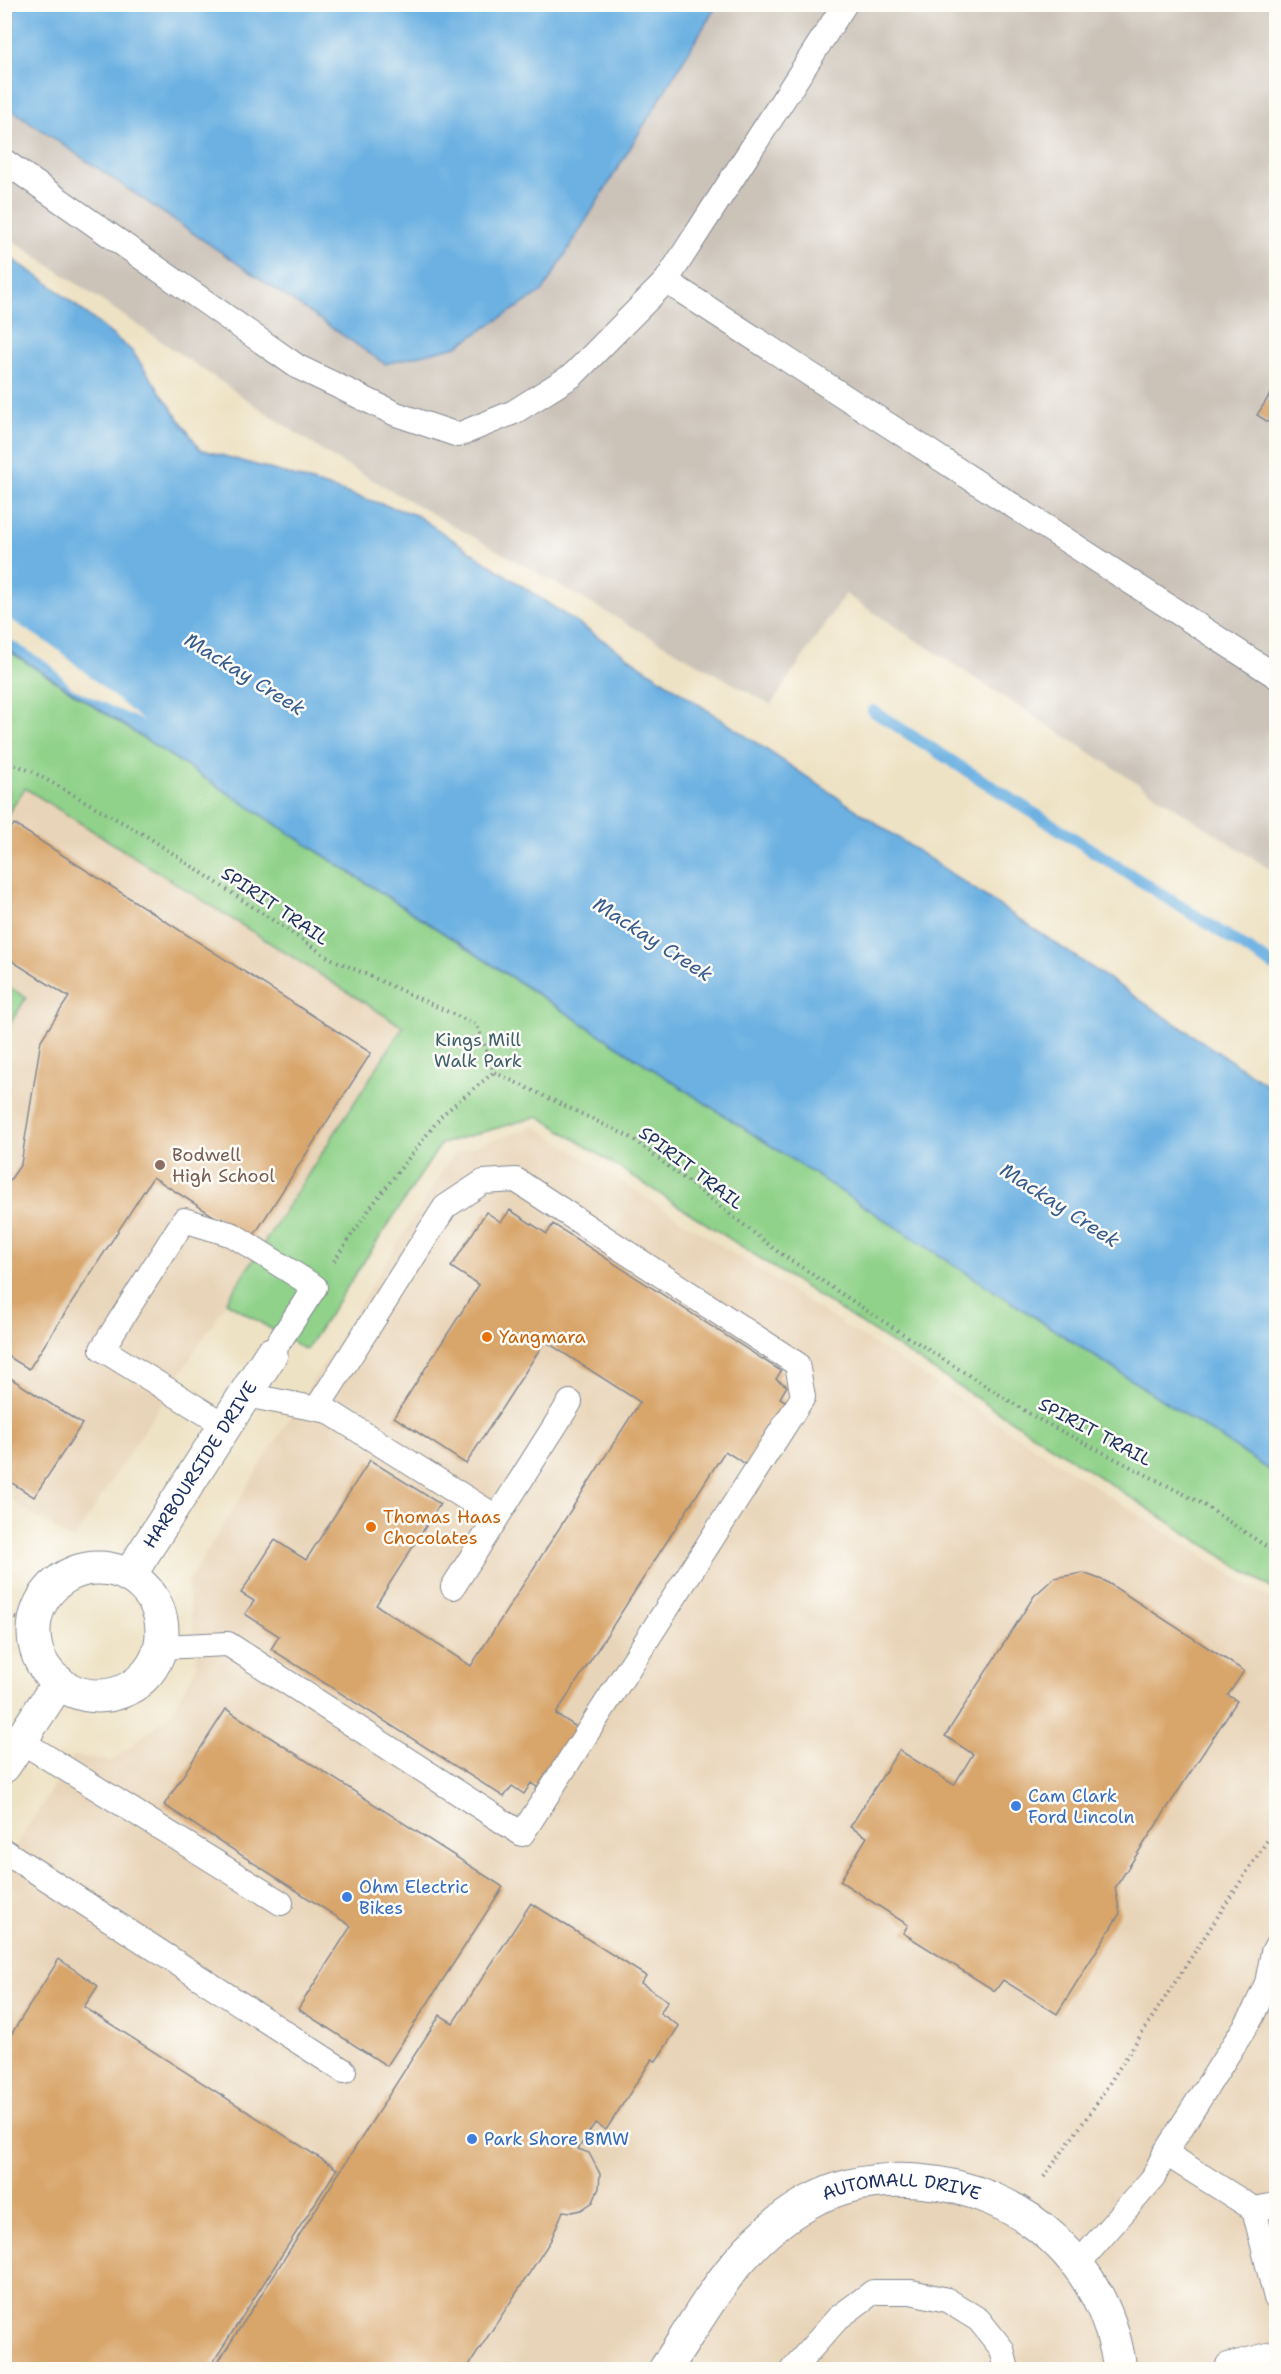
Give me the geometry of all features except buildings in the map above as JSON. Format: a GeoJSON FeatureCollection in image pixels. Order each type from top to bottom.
{"type":"FeatureCollection","features":[{"type":"Feature","properties":{"kind":"street","name":"HARBOURSIDE DRIVE"},"geometry":{"type":"LineString","coordinates":[[129,1576],[271,1354]]}},
{"type":"Feature","properties":{"kind":"street"},"geometry":{"type":"LineString","coordinates":[[103,1568],[129,1576],[150,1594],[156,1606],[162,1633],[160,1647],[148,1672],[138,1682],[112,1694],[84,1694],[71,1690],[58,1682],[42,1662],[20,1619],[41,1604],[52,1587],[75,1572],[103,1568]]}},
{"type":"Feature","properties":{"kind":"street"},"geometry":{"type":"LineString","coordinates":[[13,1754],[58,1682]]}},
{"type":"Feature","properties":{"kind":"street","name":"AUTOMALL DRIVE"},"geometry":{"type":"LineString","coordinates":[[665,2370],[738,2260],[770,2228],[809,2202],[844,2187],[866,2182],[903,2180],[943,2183],[985,2194],[1023,2214],[1054,2238],[1078,2264],[1101,2301],[1117,2346],[1120,2370]]}},
{"type":"Feature","properties":{"kind":"lane"},"geometry":{"type":"LineString","coordinates":[[4,161],[298,368],[396,414],[458,435],[514,412],[573,375],[666,281],[845,4]]}},
{"type":"Feature","properties":{"kind":"lane"},"geometry":{"type":"LineString","coordinates":[[666,281],[1276,676]]}},
{"type":"Feature","properties":{"kind":"lane"},"geometry":{"type":"LineString","coordinates":[[160,1647],[228,1644],[522,1834],[803,1397],[797,1364],[516,1180],[483,1182],[445,1208],[317,1408]]}},
{"type":"Feature","properties":{"kind":"lane"},"geometry":{"type":"LineString","coordinates":[[226,1426],[102,1349],[184,1220],[233,1235],[315,1287],[271,1354]]}},
{"type":"Feature","properties":{"kind":"lane"},"geometry":{"type":"LineString","coordinates":[[246,1395],[328,1411],[496,1517]]}},
{"type":"Feature","properties":{"kind":"lane"},"geometry":{"type":"LineString","coordinates":[[453,1587],[570,1402]]}},
{"type":"Feature","properties":{"kind":"lane"},"geometry":{"type":"LineString","coordinates":[[13,1754],[281,1903]]}},
{"type":"Feature","properties":{"kind":"lane"},"geometry":{"type":"LineString","coordinates":[[4,1851],[344,2071]]}},
{"type":"Feature","properties":{"kind":"lane"},"geometry":{"type":"LineString","coordinates":[[1078,2264],[1153,2178],[1165,2153],[1252,2016],[1266,1983],[1276,1946]]}},
{"type":"Feature","properties":{"kind":"lane"},"geometry":{"type":"LineString","coordinates":[[1165,2153],[1265,2207],[1276,2298]]}},
{"type":"Feature","properties":{"kind":"lane"},"geometry":{"type":"LineString","coordinates":[[792,2370],[838,2318],[873,2292],[910,2292],[946,2300],[979,2320],[1002,2349],[1007,2370]]}},
{"type":"Feature","properties":{"kind":"lane"},"geometry":{"type":"LineString","coordinates":[[1227,2370],[1228,2365],[1276,2353]]}},
{"type":"Feature","properties":{"kind":"path","name":"SPIRIT TRAIL"},"geometry":{"type":"LineString","coordinates":[[5,761],[33,771],[148,837],[328,957],[477,1025],[494,1072],[632,1138],[777,1251],[878,1318],[1038,1419],[1201,1503],[1276,1553]]}},
{"type":"Feature","properties":{"kind":"path"},"geometry":{"type":"LineString","coordinates":[[331,1266],[370,1208],[442,1114],[494,1072]]}},
{"type":"Feature","properties":{"kind":"path"},"geometry":{"type":"LineString","coordinates":[[1044,2177],[1090,2113],[1276,1827]]}},
{"type":"Feature","properties":{"kind":"shaded area"},"geometry":{"type":"Polygon","coordinates":[[[717,5],[1276,5],[1276,873],[845,594],[771,705],[330,456],[5,235],[4,105],[386,363],[543,291],[717,5]]]}},
{"type":"Feature","properties":{"kind":"shaded area","name":"Bodwell High School"},"geometry":{"type":"Polygon","coordinates":[[[24,787],[403,1027],[73,1541],[5,1496],[4,818],[24,787]]]}},
{"type":"Feature","properties":{"kind":"shaded area"},"geometry":{"type":"Polygon","coordinates":[[[535,1126],[1276,1603],[1276,2369],[5,2369],[4,1864],[73,1756],[112,1761],[172,1713],[197,1664],[187,1584],[453,1154],[535,1126]]]}},
{"type":"Feature","properties":{"kind":"green space","name":"Kings Mill Walk Park"},"geometry":{"type":"Polygon","coordinates":[[[4,648],[1276,1474],[1276,1591],[539,1116],[441,1144],[306,1350],[226,1302],[403,1027],[25,788],[5,818],[4,648]]]}},
{"type":"Feature","properties":{"kind":"green space"},"geometry":{"type":"Polygon","coordinates":[[[5,984],[26,998],[5,1032],[5,984]]]}},
{"type":"Feature","properties":{"kind":"water"},"geometry":{"type":"Polygon","coordinates":[[[4,5],[717,5],[543,291],[457,346],[385,364],[5,105],[4,5]]]}},
{"type":"Feature","properties":{"kind":"water","name":"Mackay Creek"},"geometry":{"type":"Polygon","coordinates":[[[4,254],[47,282],[132,351],[200,449],[416,515],[1276,1091],[1276,1474],[5,648],[4,254]]]}},
{"type":"Feature","properties":{"kind":"pier"},"geometry":{"type":"Polygon","coordinates":[[[5,616],[57,649],[143,721],[72,688],[51,665],[5,636],[5,616]]]}},
{"type":"Feature","properties":{"kind":"waterway"},"geometry":{"type":"LineString","coordinates":[[873,711],[1276,967]]}},
{"type":"Feature","properties":{"kind":"place","name":"Bodwell High School"},"geometry":{"type":"Point","coordinates":[160,1165]}},
{"type":"Feature","properties":{"kind":"place","name":"Yangmara"},"geometry":{"type":"Point","coordinates":[487,1337]}},
{"type":"Feature","properties":{"kind":"place","name":"Thomas Haas Chocolates"},"geometry":{"type":"Point","coordinates":[371,1527]}},
{"type":"Feature","properties":{"kind":"place","name":"Cam Clark Ford Lincoln"},"geometry":{"type":"Point","coordinates":[1016,1806]}},
{"type":"Feature","properties":{"kind":"place","name":"Ohm Electric Bikes"},"geometry":{"type":"Point","coordinates":[347,1897]}},
{"type":"Feature","properties":{"kind":"place","name":"Park Shore BMW"},"geometry":{"type":"Point","coordinates":[472,2139]}}]}
